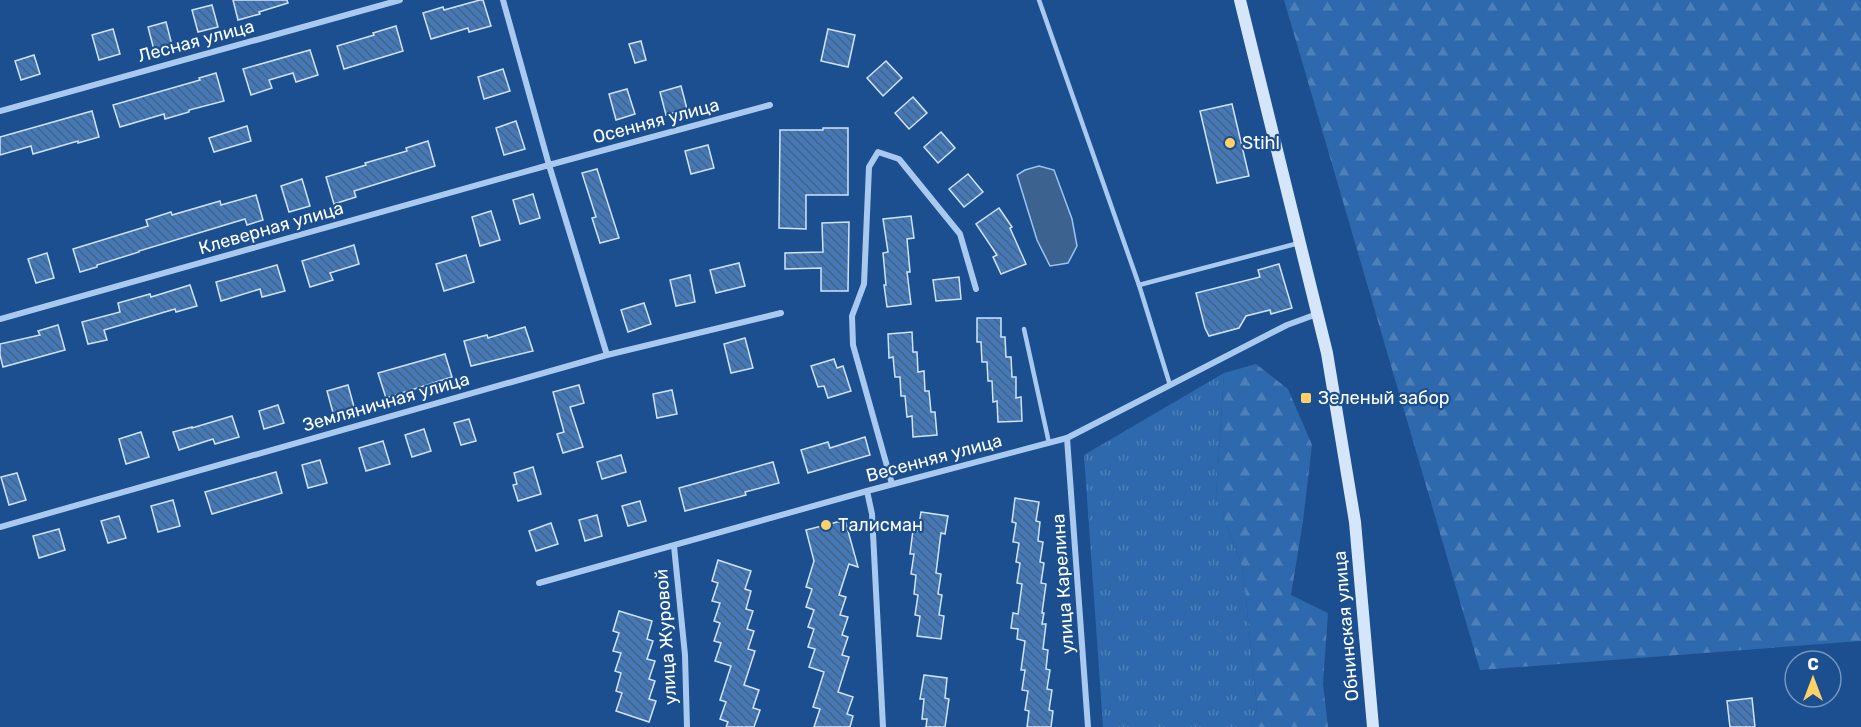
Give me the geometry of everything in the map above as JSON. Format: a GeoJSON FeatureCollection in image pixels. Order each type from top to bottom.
{"type":"FeatureCollection","features":[{"type":"Feature","properties":{"kind":"street","name":"Лесная улица"},"geometry":{"type":"LineString","coordinates":[[0,111],[400,0]]}},
{"type":"Feature","properties":{"kind":"street"},"geometry":{"type":"LineString","coordinates":[[502,0],[607,355]]}},
{"type":"Feature","properties":{"kind":"street","name":"Обнинская улица"},"geometry":{"type":"LineString","coordinates":[[1240,0],[1327,353],[1355,522],[1373,727]]}},
{"type":"Feature","properties":{"kind":"street","name":"Осенняя улица"},"geometry":{"type":"LineString","coordinates":[[549,165],[770,105]]}},
{"type":"Feature","properties":{"kind":"street"},"geometry":{"type":"LineString","coordinates":[[892,484],[853,345],[852,316],[864,284],[869,167],[878,152],[899,159],[960,234],[976,289]]}},
{"type":"Feature","properties":{"kind":"street","name":"Клеверная улица"},"geometry":{"type":"LineString","coordinates":[[0,319],[549,165]]}},
{"type":"Feature","properties":{"kind":"street","name":"Земляничная улица"},"geometry":{"type":"LineString","coordinates":[[0,527],[607,355],[781,313]]}},
{"type":"Feature","properties":{"kind":"street","name":"Весенняя улица"},"geometry":{"type":"LineString","coordinates":[[539,583],[892,484],[1067,438],[1287,325],[1318,314]]}},
{"type":"Feature","properties":{"kind":"street","name":"улица Карелина"},"geometry":{"type":"LineString","coordinates":[[1067,438],[1088,727]]}},
{"type":"Feature","properties":{"kind":"street"},"geometry":{"type":"LineString","coordinates":[[867,491],[872,514],[883,727]]}},
{"type":"Feature","properties":{"kind":"street","name":"улица Журовой"},"geometry":{"type":"LineString","coordinates":[[674,546],[685,655],[687,727]]}},
{"type":"Feature","properties":{"kind":"lane"},"geometry":{"type":"LineString","coordinates":[[1039,0],[1139,285],[1170,385]]}},
{"type":"Feature","properties":{"kind":"lane"},"geometry":{"type":"LineString","coordinates":[[1139,285],[1300,242]]}},
{"type":"Feature","properties":{"kind":"lane"},"geometry":{"type":"LineString","coordinates":[[1024,329],[1049,443]]}},
{"type":"Feature","properties":{"kind":"green space"},"geometry":{"type":"Polygon","coordinates":[[[1284,0],[1861,0],[1861,641],[1480,670],[1284,0]]]}},
{"type":"Feature","properties":{"kind":"green space"},"geometry":{"type":"Polygon","coordinates":[[[1256,364],[1288,389],[1312,445],[1291,595],[1328,613],[1323,684],[1328,727],[1251,727],[1257,708],[1243,569],[1216,497],[1224,373],[1256,364]]]}},
{"type":"Feature","properties":{"kind":"green space"},"geometry":{"type":"Polygon","coordinates":[[[1224,373],[1216,497],[1243,569],[1257,708],[1251,727],[1103,727],[1084,455],[1224,373]]]}},
{"type":"Feature","properties":{"kind":"shaded area"},"geometry":{"type":"Polygon","coordinates":[[[1039,166],[1054,170],[1072,219],[1077,246],[1068,263],[1050,266],[1037,240],[1017,175],[1039,166]]]}},
{"type":"Feature","properties":{"kind":"building"},"geometry":{"type":"Polygon","coordinates":[[[233,0],[287,0],[288,3],[238,20],[233,0]]]}},
{"type":"Feature","properties":{"kind":"building"},"geometry":{"type":"Polygon","coordinates":[[[483,0],[491,26],[469,32],[468,28],[431,39],[423,13],[483,0]]]}},
{"type":"Feature","properties":{"kind":"building"},"geometry":{"type":"Polygon","coordinates":[[[212,5],[218,27],[198,32],[192,10],[212,5]]]}},
{"type":"Feature","properties":{"kind":"building"},"geometry":{"type":"Polygon","coordinates":[[[166,22],[172,45],[154,50],[148,27],[166,22]]]}},
{"type":"Feature","properties":{"kind":"building"},"geometry":{"type":"Polygon","coordinates":[[[396,26],[403,51],[344,69],[337,46],[396,26]]]}},
{"type":"Feature","properties":{"kind":"building"},"geometry":{"type":"Polygon","coordinates":[[[113,29],[120,54],[99,60],[92,35],[113,29]]]}},
{"type":"Feature","properties":{"kind":"building"},"geometry":{"type":"Polygon","coordinates":[[[828,29],[855,35],[848,67],[821,61],[828,29]]]}},
{"type":"Feature","properties":{"kind":"building"},"geometry":{"type":"Polygon","coordinates":[[[641,41],[646,60],[635,63],[629,44],[641,41]]]}},
{"type":"Feature","properties":{"kind":"building"},"geometry":{"type":"Polygon","coordinates":[[[310,50],[318,75],[296,82],[293,73],[269,80],[272,88],[251,95],[243,69],[310,50]]]}},
{"type":"Feature","properties":{"kind":"building"},"geometry":{"type":"Polygon","coordinates":[[[34,55],[40,74],[21,80],[15,61],[34,55]]]}},
{"type":"Feature","properties":{"kind":"building"},"geometry":{"type":"Polygon","coordinates":[[[886,61],[902,78],[883,96],[867,78],[886,61]]]}},
{"type":"Feature","properties":{"kind":"building"},"geometry":{"type":"Polygon","coordinates":[[[503,69],[510,91],[484,99],[478,77],[503,69]]]}},
{"type":"Feature","properties":{"kind":"building"},"geometry":{"type":"Polygon","coordinates":[[[216,73],[224,101],[165,119],[164,114],[120,127],[113,105],[200,80],[199,78],[216,73]]]}},
{"type":"Feature","properties":{"kind":"building"},"geometry":{"type":"Polygon","coordinates":[[[681,86],[687,109],[666,115],[660,92],[681,86]]]}},
{"type":"Feature","properties":{"kind":"building"},"geometry":{"type":"Polygon","coordinates":[[[627,89],[635,114],[616,120],[609,94],[627,89]]]}},
{"type":"Feature","properties":{"kind":"building"},"geometry":{"type":"Polygon","coordinates":[[[913,97],[927,113],[909,129],[895,113],[913,97]]]}},
{"type":"Feature","properties":{"kind":"building"},"geometry":{"type":"Polygon","coordinates":[[[1232,104],[1249,176],[1217,183],[1200,111],[1232,104]]]}},
{"type":"Feature","properties":{"kind":"building"},"geometry":{"type":"Polygon","coordinates":[[[92,111],[99,137],[33,154],[31,146],[0,155],[0,137],[92,111]]]}},
{"type":"Feature","properties":{"kind":"building"},"geometry":{"type":"Polygon","coordinates":[[[516,121],[525,149],[504,155],[496,128],[516,121]]]}},
{"type":"Feature","properties":{"kind":"building"},"geometry":{"type":"Polygon","coordinates":[[[247,126],[251,141],[214,152],[209,138],[247,126]]]}},
{"type":"Feature","properties":{"kind":"building"},"geometry":{"type":"Polygon","coordinates":[[[823,128],[848,128],[848,195],[806,195],[806,229],[779,228],[780,130],[823,130],[823,128]]]}},
{"type":"Feature","properties":{"kind":"building"},"geometry":{"type":"Polygon","coordinates":[[[941,132],[955,148],[938,163],[924,147],[941,132]]]}},
{"type":"Feature","properties":{"kind":"building"},"geometry":{"type":"Polygon","coordinates":[[[428,141],[435,166],[354,191],[356,197],[334,204],[326,177],[407,151],[406,148],[428,141]]]}},
{"type":"Feature","properties":{"kind":"building"},"geometry":{"type":"Polygon","coordinates":[[[708,145],[714,168],[691,174],[685,151],[708,145]]]}},
{"type":"Feature","properties":{"kind":"building"},"geometry":{"type":"Polygon","coordinates":[[[597,169],[619,238],[600,243],[592,218],[596,217],[582,173],[597,169]]]}},
{"type":"Feature","properties":{"kind":"building"},"geometry":{"type":"Polygon","coordinates":[[[968,174],[983,192],[964,207],[949,189],[968,174]]]}},
{"type":"Feature","properties":{"kind":"building"},"geometry":{"type":"Polygon","coordinates":[[[302,179],[310,206],[289,212],[281,186],[302,179]]]}},
{"type":"Feature","properties":{"kind":"building"},"geometry":{"type":"Polygon","coordinates":[[[533,194],[540,218],[520,224],[513,200],[533,194]]]}},
{"type":"Feature","properties":{"kind":"building"},"geometry":{"type":"Polygon","coordinates":[[[256,195],[263,220],[247,225],[245,219],[139,251],[80,272],[73,249],[148,226],[146,220],[171,212],[172,215],[220,201],[221,205],[256,195]]]}},
{"type":"Feature","properties":{"kind":"building"},"geometry":{"type":"Polygon","coordinates":[[[999,208],[1012,227],[1010,228],[1026,264],[1001,274],[993,257],[997,255],[976,224],[999,208]]]}},
{"type":"Feature","properties":{"kind":"building"},"geometry":{"type":"Polygon","coordinates":[[[491,211],[500,240],[480,246],[472,217],[491,211]]]}},
{"type":"Feature","properties":{"kind":"building"},"geometry":{"type":"Polygon","coordinates":[[[911,216],[914,238],[907,239],[910,272],[907,272],[911,304],[887,307],[883,253],[888,252],[883,219],[911,216]]]}},
{"type":"Feature","properties":{"kind":"building"},"geometry":{"type":"Polygon","coordinates":[[[849,222],[848,291],[821,291],[821,268],[785,269],[785,253],[823,252],[822,223],[849,222]]]}},
{"type":"Feature","properties":{"kind":"building"},"geometry":{"type":"Polygon","coordinates":[[[354,245],[359,264],[330,273],[333,280],[310,287],[302,261],[354,245]]]}},
{"type":"Feature","properties":{"kind":"building"},"geometry":{"type":"Polygon","coordinates":[[[47,253],[54,278],[36,283],[28,259],[47,253]]]}},
{"type":"Feature","properties":{"kind":"building"},"geometry":{"type":"Polygon","coordinates":[[[466,255],[474,282],[444,291],[436,264],[466,255]]]}},
{"type":"Feature","properties":{"kind":"building"},"geometry":{"type":"Polygon","coordinates":[[[739,263],[745,286],[716,293],[710,270],[739,263]]]}},
{"type":"Feature","properties":{"kind":"building"},"geometry":{"type":"Polygon","coordinates":[[[1279,264],[1292,308],[1271,314],[1270,310],[1246,316],[1239,328],[1209,336],[1196,293],[1260,277],[1258,270],[1279,264]]]}},
{"type":"Feature","properties":{"kind":"building"},"geometry":{"type":"Polygon","coordinates":[[[277,265],[285,291],[262,297],[260,289],[221,301],[216,282],[277,265]]]}},
{"type":"Feature","properties":{"kind":"building"},"geometry":{"type":"Polygon","coordinates":[[[690,275],[695,302],[676,306],[670,280],[690,275]]]}},
{"type":"Feature","properties":{"kind":"building"},"geometry":{"type":"Polygon","coordinates":[[[959,277],[961,299],[936,301],[933,280],[959,277]]]}},
{"type":"Feature","properties":{"kind":"building"},"geometry":{"type":"Polygon","coordinates":[[[190,285],[197,306],[176,312],[175,309],[104,330],[107,340],[88,344],[82,322],[120,312],[118,303],[150,294],[151,297],[190,285]]]}},
{"type":"Feature","properties":{"kind":"building"},"geometry":{"type":"Polygon","coordinates":[[[644,303],[651,324],[628,332],[621,310],[644,303]]]}},
{"type":"Feature","properties":{"kind":"building"},"geometry":{"type":"Polygon","coordinates":[[[977,318],[1001,318],[1001,337],[1005,337],[1006,357],[1011,357],[1012,377],[1016,377],[1016,398],[1021,397],[1022,421],[998,422],[997,401],[993,402],[992,381],[988,381],[987,362],[982,362],[981,342],[977,342],[977,318]]]}},
{"type":"Feature","properties":{"kind":"building"},"geometry":{"type":"Polygon","coordinates":[[[58,325],[65,350],[3,367],[0,344],[40,335],[38,331],[58,325]]]}},
{"type":"Feature","properties":{"kind":"building"},"geometry":{"type":"Polygon","coordinates":[[[525,327],[533,351],[471,366],[464,341],[487,335],[488,338],[525,327]]]}},
{"type":"Feature","properties":{"kind":"building"},"geometry":{"type":"Polygon","coordinates":[[[912,332],[913,352],[917,352],[918,372],[924,371],[925,391],[929,391],[931,412],[935,412],[937,435],[913,437],[912,416],[907,417],[905,396],[901,396],[900,377],[895,377],[893,357],[889,358],[888,334],[912,332]]]}},
{"type":"Feature","properties":{"kind":"building"},"geometry":{"type":"Polygon","coordinates":[[[745,338],[753,368],[731,373],[724,344],[745,338]]]}},
{"type":"Feature","properties":{"kind":"building"},"geometry":{"type":"Polygon","coordinates":[[[445,354],[452,377],[386,398],[378,373],[445,354]]]}},
{"type":"Feature","properties":{"kind":"building"},"geometry":{"type":"Polygon","coordinates":[[[834,359],[837,368],[843,366],[851,391],[828,398],[824,386],[818,387],[811,366],[834,359]]]}},
{"type":"Feature","properties":{"kind":"building"},"geometry":{"type":"Polygon","coordinates":[[[348,385],[356,414],[335,420],[327,391],[348,385]]]}},
{"type":"Feature","properties":{"kind":"building"},"geometry":{"type":"Polygon","coordinates":[[[579,385],[584,403],[570,407],[583,447],[563,453],[557,434],[564,432],[553,392],[579,385]]]}},
{"type":"Feature","properties":{"kind":"building"},"geometry":{"type":"Polygon","coordinates":[[[672,390],[677,414],[657,418],[653,394],[672,390]]]}},
{"type":"Feature","properties":{"kind":"building"},"geometry":{"type":"Polygon","coordinates":[[[278,405],[284,423],[264,429],[259,411],[278,405]]]}},
{"type":"Feature","properties":{"kind":"building"},"geometry":{"type":"Polygon","coordinates":[[[232,416],[239,437],[215,444],[213,439],[179,450],[173,432],[232,416]]]}},
{"type":"Feature","properties":{"kind":"building"},"geometry":{"type":"Polygon","coordinates":[[[469,419],[476,441],[461,445],[454,423],[469,419]]]}},
{"type":"Feature","properties":{"kind":"building"},"geometry":{"type":"Polygon","coordinates":[[[424,429],[431,451],[412,457],[405,435],[424,429]]]}},
{"type":"Feature","properties":{"kind":"building"},"geometry":{"type":"Polygon","coordinates":[[[141,432],[149,457],[126,464],[119,439],[141,432]]]}},
{"type":"Feature","properties":{"kind":"building"},"geometry":{"type":"Polygon","coordinates":[[[865,437],[870,455],[808,473],[801,450],[828,442],[830,448],[865,437]]]}},
{"type":"Feature","properties":{"kind":"building"},"geometry":{"type":"Polygon","coordinates":[[[383,441],[390,464],[366,471],[359,448],[383,441]]]}},
{"type":"Feature","properties":{"kind":"building"},"geometry":{"type":"Polygon","coordinates":[[[621,455],[626,472],[602,479],[597,462],[621,455]]]}},
{"type":"Feature","properties":{"kind":"building"},"geometry":{"type":"Polygon","coordinates":[[[320,460],[327,483],[308,488],[302,465],[320,460]]]}},
{"type":"Feature","properties":{"kind":"building"},"geometry":{"type":"Polygon","coordinates":[[[773,462],[779,483],[745,492],[746,495],[685,511],[679,488],[773,462]]]}},
{"type":"Feature","properties":{"kind":"building"},"geometry":{"type":"Polygon","coordinates":[[[533,467],[541,494],[518,501],[513,485],[517,484],[514,473],[533,467]]]}},
{"type":"Feature","properties":{"kind":"building"},"geometry":{"type":"Polygon","coordinates":[[[276,472],[282,493],[212,514],[205,492],[276,472]]]}},
{"type":"Feature","properties":{"kind":"building"},"geometry":{"type":"Polygon","coordinates":[[[17,473],[26,500],[9,505],[1,477],[17,473]]]}},
{"type":"Feature","properties":{"kind":"building"},"geometry":{"type":"Polygon","coordinates":[[[1015,498],[1039,502],[1036,521],[1040,522],[1038,541],[1043,542],[1040,562],[1044,563],[1041,583],[1046,584],[1042,624],[1046,624],[1043,649],[1048,650],[1046,669],[1050,670],[1047,689],[1052,690],[1049,710],[1053,711],[1051,727],[1027,727],[1029,711],[1025,710],[1028,691],[1022,690],[1025,670],[1021,670],[1025,641],[1017,639],[1018,629],[1011,628],[1013,613],[1018,614],[1022,584],[1017,583],[1020,563],[1016,562],[1019,543],[1013,542],[1016,523],[1012,522],[1015,498]]]}},
{"type":"Feature","properties":{"kind":"building"},"geometry":{"type":"Polygon","coordinates":[[[173,500],[180,526],[158,532],[151,506],[173,500]]]}},
{"type":"Feature","properties":{"kind":"building"},"geometry":{"type":"Polygon","coordinates":[[[640,501],[646,521],[628,526],[622,506],[640,501]]]}},
{"type":"Feature","properties":{"kind":"building"},"geometry":{"type":"Polygon","coordinates":[[[921,512],[948,516],[945,534],[941,533],[936,573],[941,574],[938,594],[942,595],[939,615],[944,616],[941,639],[917,636],[920,616],[915,615],[918,595],[914,594],[916,575],[911,574],[914,554],[910,554],[913,530],[918,531],[921,512]]]}},
{"type":"Feature","properties":{"kind":"building"},"geometry":{"type":"Polygon","coordinates":[[[597,515],[602,536],[585,541],[579,520],[597,515]]]}},
{"type":"Feature","properties":{"kind":"building"},"geometry":{"type":"Polygon","coordinates":[[[119,516],[126,538],[108,543],[101,521],[119,516]]]}},
{"type":"Feature","properties":{"kind":"building"},"geometry":{"type":"Polygon","coordinates":[[[845,520],[858,567],[849,564],[839,595],[846,597],[840,615],[848,617],[842,635],[848,637],[842,655],[849,657],[838,692],[853,697],[847,714],[853,716],[850,727],[814,727],[820,709],[813,707],[824,672],[809,667],[815,649],[808,647],[814,629],[808,627],[814,610],[806,607],[812,589],[806,587],[814,561],[806,530],[845,520]]]}},
{"type":"Feature","properties":{"kind":"building"},"geometry":{"type":"Polygon","coordinates":[[[551,523],[558,544],[536,551],[529,531],[551,523]]]}},
{"type":"Feature","properties":{"kind":"building"},"geometry":{"type":"Polygon","coordinates":[[[59,529],[65,550],[39,558],[33,536],[59,529]]]}},
{"type":"Feature","properties":{"kind":"building"},"geometry":{"type":"Polygon","coordinates":[[[718,560],[751,571],[745,589],[751,591],[746,609],[753,611],[747,629],[754,631],[748,649],[755,651],[744,685],[759,690],[753,708],[760,710],[754,727],[726,727],[728,722],[720,719],[726,702],[720,700],[731,666],[715,661],[721,643],[714,641],[720,623],[714,621],[720,603],[712,601],[718,583],[712,581],[718,560]]]}},
{"type":"Feature","properties":{"kind":"building"},"geometry":{"type":"Polygon","coordinates":[[[619,611],[652,621],[647,639],[653,641],[647,659],[655,661],[649,679],[655,681],[649,699],[656,701],[649,722],[616,711],[622,693],[616,691],[621,673],[615,671],[621,653],[613,651],[619,633],[613,631],[619,611]]]}},
{"type":"Feature","properties":{"kind":"building"},"geometry":{"type":"Polygon","coordinates":[[[924,675],[947,678],[945,698],[949,699],[945,727],[926,727],[927,719],[922,719],[924,699],[920,699],[924,675]]]}},
{"type":"Feature","properties":{"kind":"building"},"geometry":{"type":"Polygon","coordinates":[[[1752,698],[1755,727],[1730,727],[1727,701],[1752,698]]]}},
{"type":"Feature","properties":{"kind":"place","name":"Stihl"},"geometry":{"type":"Point","coordinates":[1230,143]}},
{"type":"Feature","properties":{"kind":"place","name":"Зеленый забор"},"geometry":{"type":"Point","coordinates":[1306,398]}},
{"type":"Feature","properties":{"kind":"place","name":"Талисман"},"geometry":{"type":"Point","coordinates":[826,525]}}]}
